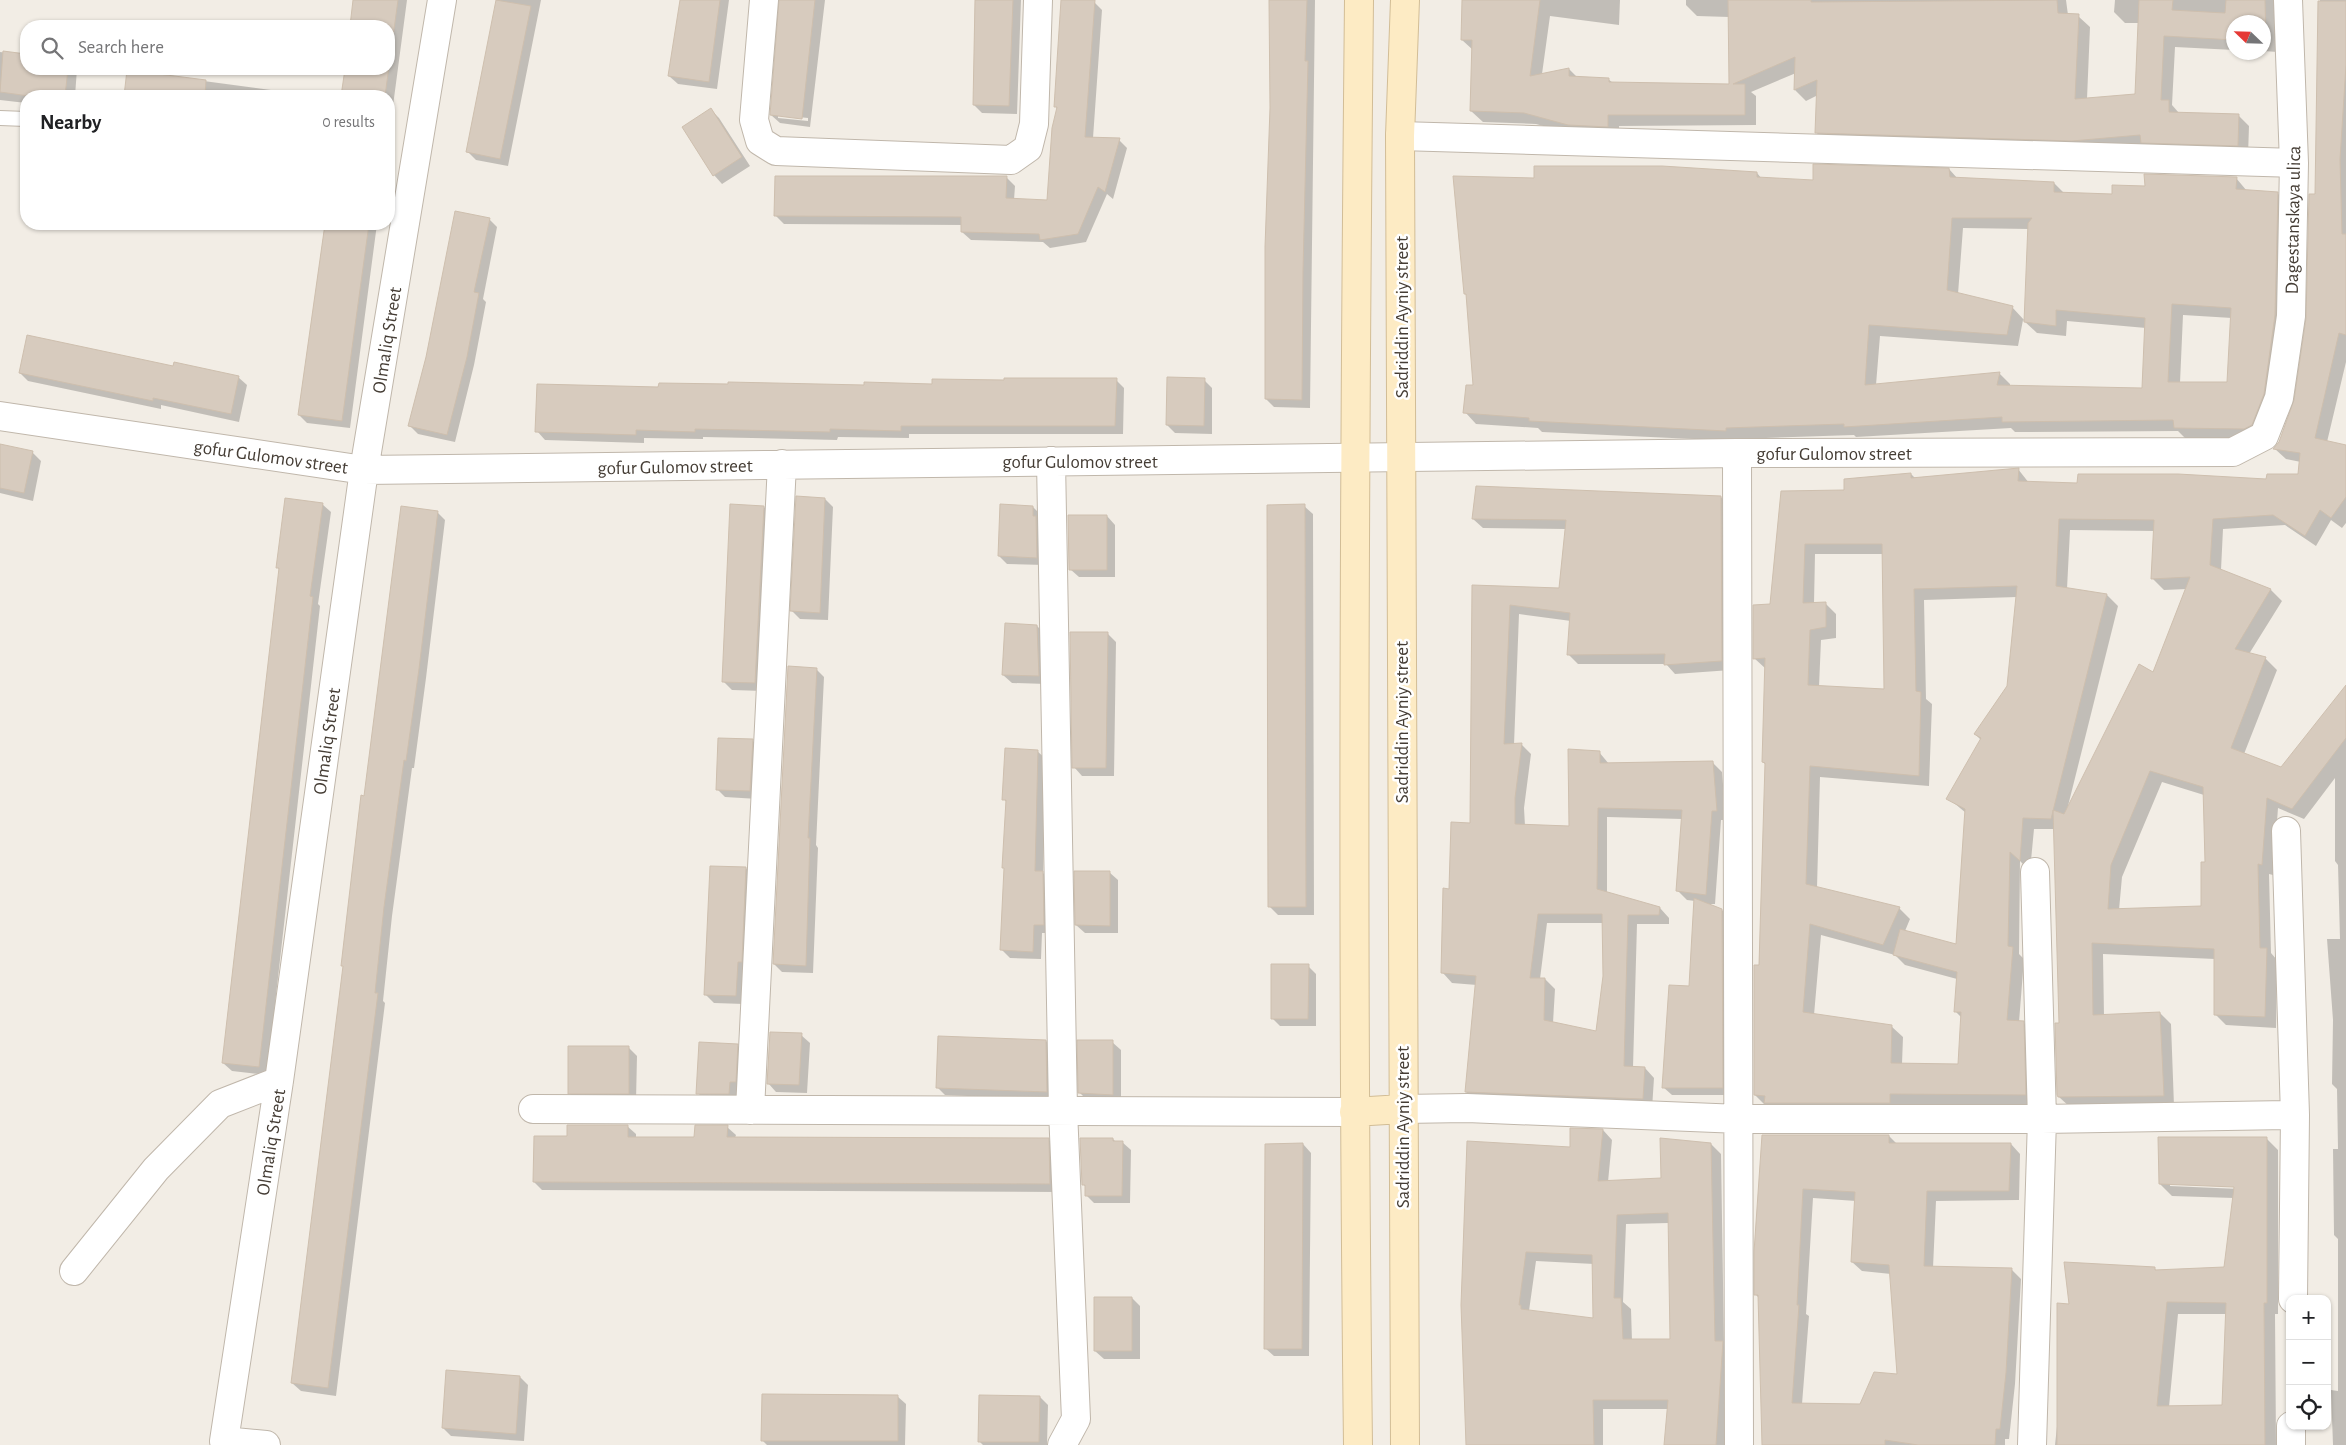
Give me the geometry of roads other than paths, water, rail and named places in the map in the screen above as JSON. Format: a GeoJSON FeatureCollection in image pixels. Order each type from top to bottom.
{"type":"FeatureCollection","features":[{"type":"Feature","properties":{"kind":"main road"},"geometry":{"type":"LineString","coordinates":[[1358,1445],[1354,1112],[1354,459],[1359,0]]}},
{"type":"Feature","properties":{"kind":"main road","name":"Sadriddin Ayniy street"},"geometry":{"type":"LineString","coordinates":[[1405,0],[1400,136],[1402,1109],[1405,1445]]}},
{"type":"Feature","properties":{"kind":"main road"},"geometry":{"type":"LineString","coordinates":[[1354,1112],[1402,1109]]}},
{"type":"Feature","properties":{"kind":"street","name":"Olmaliq Street"},"geometry":{"type":"LineString","coordinates":[[266,1445],[224,1442],[279,1081],[364,470],[442,0]]}},
{"type":"Feature","properties":{"kind":"street"},"geometry":{"type":"LineString","coordinates":[[764,0],[754,120],[760,142],[776,151],[1011,160],[1028,148],[1034,124],[1038,0]]}},
{"type":"Feature","properties":{"kind":"street","name":"Dagestanskaya ulica"},"geometry":{"type":"LineString","coordinates":[[2264,436],[2278,398],[2291,316],[2294,163],[2288,0]]}},
{"type":"Feature","properties":{"kind":"street"},"geometry":{"type":"LineString","coordinates":[[1400,136],[2294,163]]}},
{"type":"Feature","properties":{"kind":"street","name":"gofur Gulomov street"},"geometry":{"type":"LineString","coordinates":[[0,416],[364,470],[1737,453],[2233,452],[2264,436]]}},
{"type":"Feature","properties":{"kind":"street"},"geometry":{"type":"LineString","coordinates":[[1737,453],[1740,1120],[1739,1445]]}},
{"type":"Feature","properties":{"kind":"street"},"geometry":{"type":"LineString","coordinates":[[1051,461],[1063,1110],[1076,1420],[1062,1445]]}},
{"type":"Feature","properties":{"kind":"street"},"geometry":{"type":"LineString","coordinates":[[750,1110],[782,464]]}},
{"type":"Feature","properties":{"kind":"street"},"geometry":{"type":"LineString","coordinates":[[2286,831],[2295,1115],[2293,1295]]}},
{"type":"Feature","properties":{"kind":"street"},"geometry":{"type":"LineString","coordinates":[[2032,1445],[2042,1119],[2034,872]]}},
{"type":"Feature","properties":{"kind":"street"},"geometry":{"type":"LineString","coordinates":[[74,1271],[156,1169],[220,1104],[279,1081]]}},
{"type":"Feature","properties":{"kind":"street"},"geometry":{"type":"LineString","coordinates":[[1402,1109],[1467,1108],[1740,1120],[2042,1119],[2295,1115]]}},
{"type":"Feature","properties":{"kind":"street"},"geometry":{"type":"LineString","coordinates":[[533,1109],[1354,1112]]}},
{"type":"Feature","properties":{"kind":"street"},"geometry":{"type":"LineString","coordinates":[[2291,1430],[2291,1445]]}},
{"type":"Feature","properties":{"kind":"lane"},"geometry":{"type":"LineString","coordinates":[[0,118],[20,119]]}}]}
